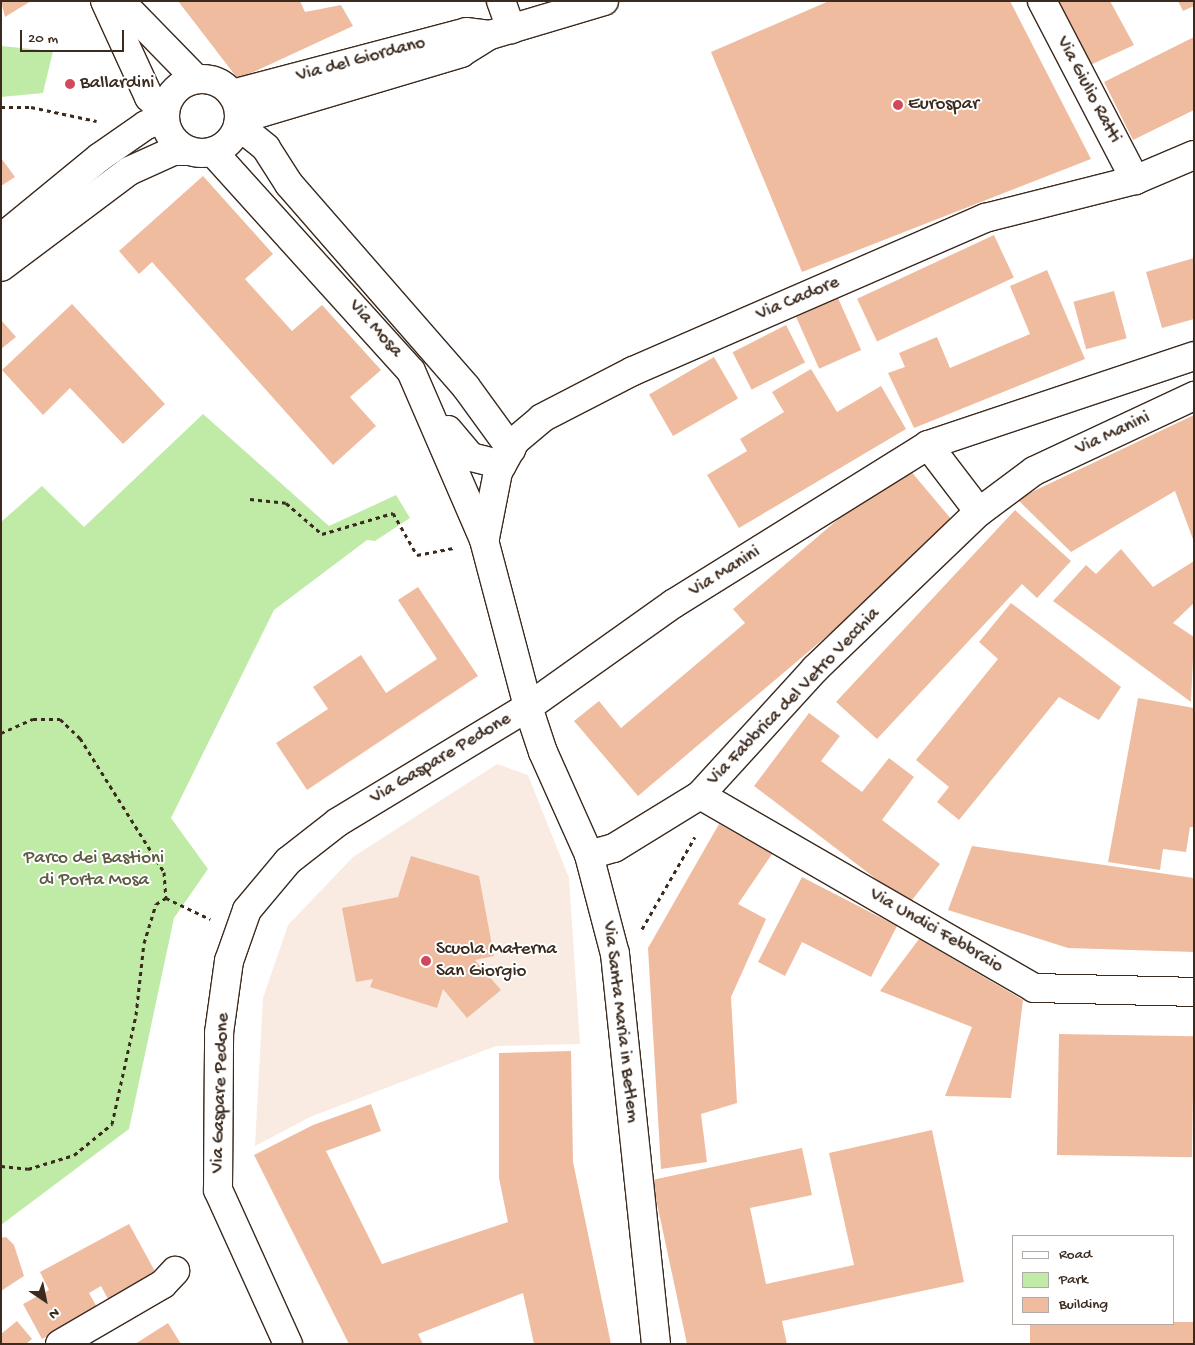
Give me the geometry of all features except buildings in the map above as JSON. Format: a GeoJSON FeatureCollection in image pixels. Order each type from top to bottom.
{"type":"FeatureCollection","features":[{"type":"Feature","properties":{"kind":"street"},"geometry":{"type":"LineString","coordinates":[[105,1],[149,97],[165,116],[175,141],[201,151]]}},
{"type":"Feature","properties":{"kind":"street"},"geometry":{"type":"LineString","coordinates":[[120,1],[196,79]]}},
{"type":"Feature","properties":{"kind":"street"},"geometry":{"type":"LineString","coordinates":[[500,32],[501,1]]}},
{"type":"Feature","properties":{"kind":"street","name":"Via del Giordano"},"geometry":{"type":"LineString","coordinates":[[237,112],[461,53],[500,32],[604,1]]}},
{"type":"Feature","properties":{"kind":"street","name":"Via Giulio Ratti"},"geometry":{"type":"LineString","coordinates":[[1042,1],[1135,180]]}},
{"type":"Feature","properties":{"kind":"street"},"geometry":{"type":"LineString","coordinates":[[1,238],[114,147],[146,124],[165,116],[174,91],[196,79],[216,81],[237,112],[266,148],[290,184],[466,387],[506,457],[479,461],[461,449],[428,402]]}},
{"type":"Feature","properties":{"kind":"street"},"geometry":{"type":"LineString","coordinates":[[1,267],[129,171],[172,151],[201,151],[229,141],[237,112]]}},
{"type":"Feature","properties":{"kind":"street","name":"Via Mosa"},"geometry":{"type":"LineString","coordinates":[[201,151],[402,360],[428,402],[484,540]]}},
{"type":"Feature","properties":{"kind":"street","name":"Via Cadore"},"geometry":{"type":"LineString","coordinates":[[484,540],[489,499],[506,457],[542,418],[633,371],[985,218],[1135,180],[1194,155]]}},
{"type":"Feature","properties":{"kind":"street","name":"Via Manini"},"geometry":{"type":"LineString","coordinates":[[528,707],[673,604],[928,445],[1194,356]]}},
{"type":"Feature","properties":{"kind":"street","name":"Via Manini"},"geometry":{"type":"LineString","coordinates":[[979,512],[1034,471],[1194,396]]}},
{"type":"Feature","properties":{"kind":"street"},"geometry":{"type":"LineString","coordinates":[[928,445],[979,512]]}},
{"type":"Feature","properties":{"kind":"street","name":"Via Fabbrica del Vetro Vecchia"},"geometry":{"type":"LineString","coordinates":[[589,855],[614,848],[708,800],[815,669],[979,512]]}},
{"type":"Feature","properties":{"kind":"street","name":"Via Santa Maria in Betlem"},"geometry":{"type":"LineString","coordinates":[[484,540],[528,707],[543,752],[589,855],[616,954],[656,1344]]}},
{"type":"Feature","properties":{"kind":"street","name":"Via Gaspare Pedone"},"geometry":{"type":"LineString","coordinates":[[288,1344],[218,1190],[219,1033],[229,960],[239,931],[247,910],[295,855],[346,817],[528,707]]}},
{"type":"Feature","properties":{"kind":"street","name":"Via Undici Febbraio"},"geometry":{"type":"LineString","coordinates":[[708,800],[1034,988],[1194,992]]}},
{"type":"Feature","properties":{"kind":"street"},"geometry":{"type":"LineString","coordinates":[[60,1344],[163,1284],[175,1271]]}},
{"type":"Feature","properties":{"kind":"path"},"geometry":{"type":"LineString","coordinates":[[1,107],[31,106],[98,121],[114,147]]}},
{"type":"Feature","properties":{"kind":"path"},"geometry":{"type":"LineString","coordinates":[[250,499],[286,503],[322,534],[393,513],[418,555],[457,547]]}},
{"type":"Feature","properties":{"kind":"path"},"geometry":{"type":"LineString","coordinates":[[1,733],[33,718],[60,719],[80,738],[164,872],[166,898]]}},
{"type":"Feature","properties":{"kind":"path"},"geometry":{"type":"LineString","coordinates":[[637,940],[708,800]]}},
{"type":"Feature","properties":{"kind":"path"},"geometry":{"type":"LineString","coordinates":[[166,898],[239,931]]}},
{"type":"Feature","properties":{"kind":"path"},"geometry":{"type":"LineString","coordinates":[[1,1166],[28,1169],[74,1155],[112,1124],[136,1015],[144,943],[156,904],[166,898]]}},
{"type":"Feature","properties":{"kind":"shaded area","name":"Scuola Materna San Giorgio"},"geometry":{"type":"Polygon","coordinates":[[[497,764],[528,775],[569,878],[580,1044],[496,1046],[310,1117],[255,1146],[263,998],[288,925],[353,857],[497,764]]]}},
{"type":"Feature","properties":{"kind":"green space"},"geometry":{"type":"Polygon","coordinates":[[[1,46],[53,51],[43,93],[1,97],[1,46]]]}},
{"type":"Feature","properties":{"kind":"green space","name":"Parco dei Bastioni di Porta Mosa"},"geometry":{"type":"Polygon","coordinates":[[[203,414],[329,526],[396,495],[410,518],[375,541],[367,540],[274,610],[171,818],[208,869],[174,918],[129,1129],[1,1225],[1,522],[42,486],[84,527],[203,414]]]}},
{"type":"Feature","properties":{"kind":"place","name":"Ballardini"},"geometry":{"type":"Point","coordinates":[70,84]}},
{"type":"Feature","properties":{"kind":"place","name":"Eurospar"},"geometry":{"type":"Point","coordinates":[898,105]}},
{"type":"Feature","properties":{"kind":"place","name":"Scuola Materna San Giorgio"},"geometry":{"type":"Point","coordinates":[426,961]}}]}
